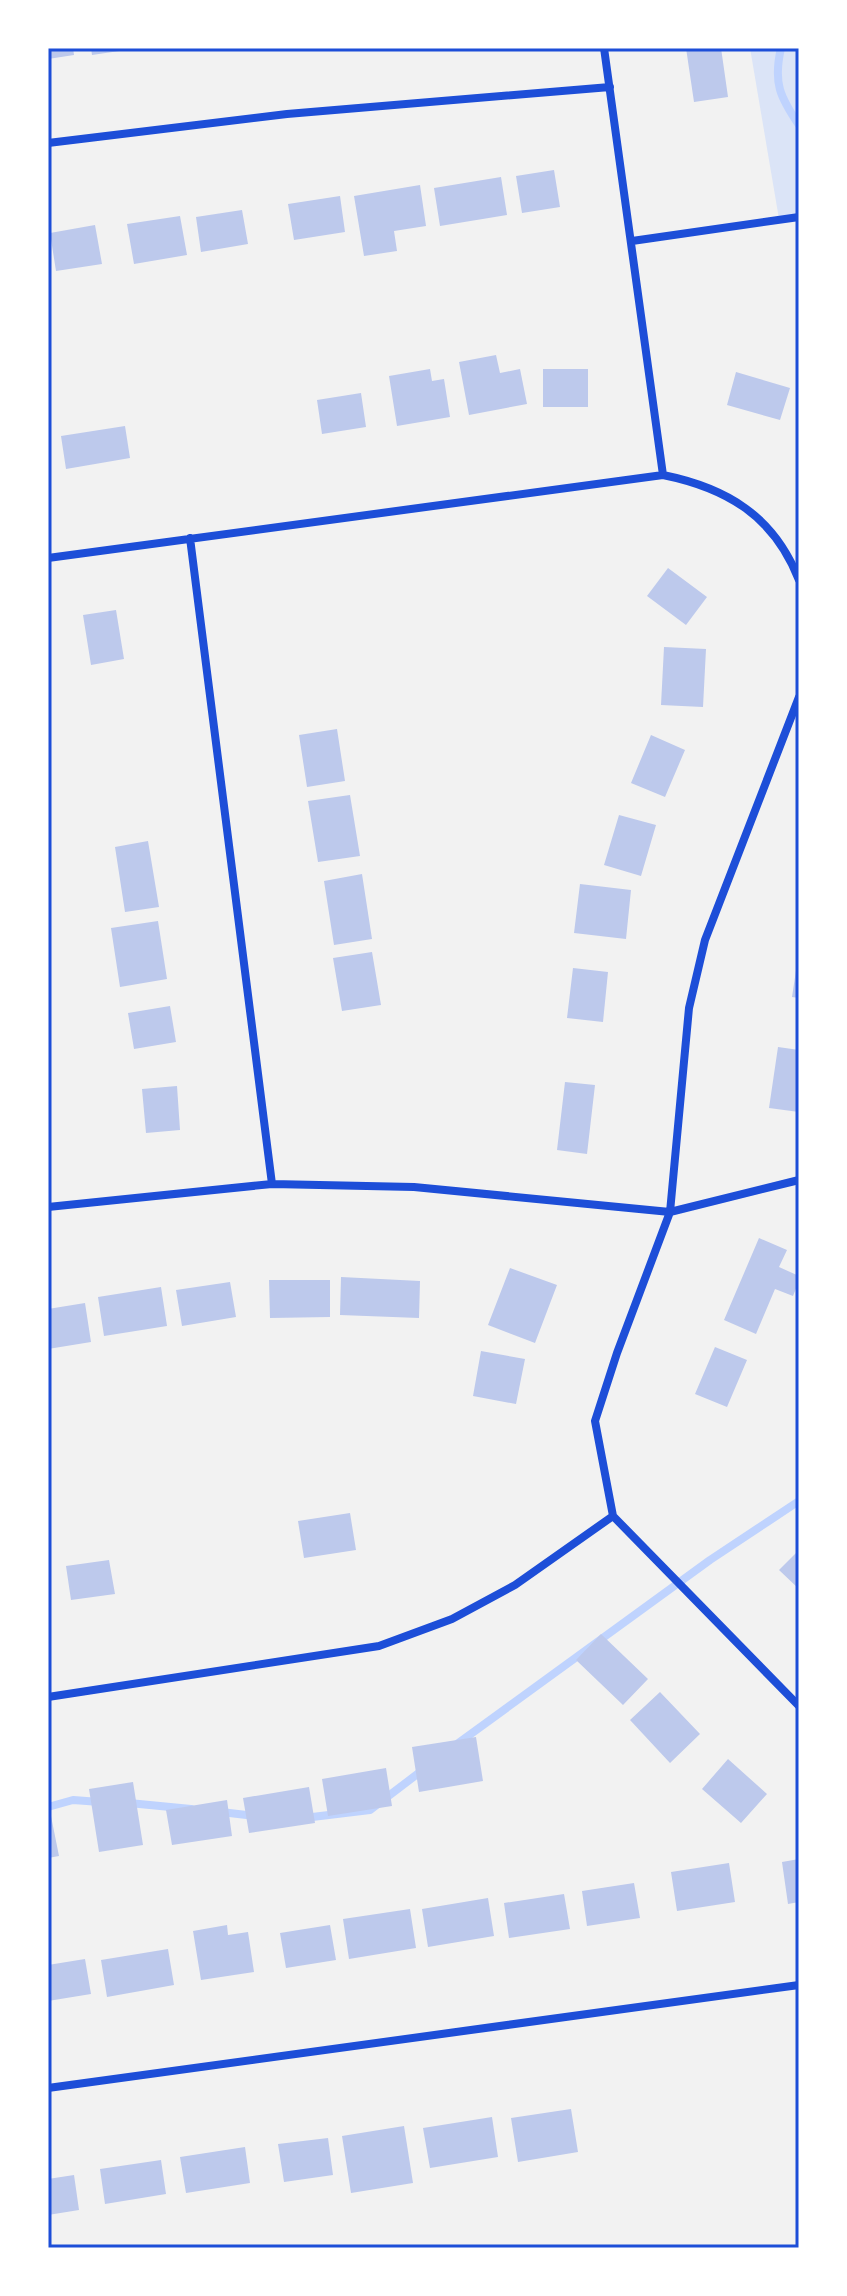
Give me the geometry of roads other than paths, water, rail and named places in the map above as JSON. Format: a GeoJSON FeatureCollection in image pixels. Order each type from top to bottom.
{"type":"FeatureCollection","features":[{"type":"Feature","properties":{"kind":"street"},"geometry":{"type":"LineString","coordinates":[[604,48],[663,475]]}},
{"type":"Feature","properties":{"kind":"street"},"geometry":{"type":"LineString","coordinates":[[48,143],[287,114],[610,87]]}},
{"type":"Feature","properties":{"kind":"street"},"geometry":{"type":"LineString","coordinates":[[632,241],[799,217]]}},
{"type":"Feature","properties":{"kind":"street"},"geometry":{"type":"LineString","coordinates":[[48,558],[663,475],[696,482],[723,493],[753,513],[771,530],[791,558],[799,580]]}},
{"type":"Feature","properties":{"kind":"street"},"geometry":{"type":"LineString","coordinates":[[190,538],[272,1184]]}},
{"type":"Feature","properties":{"kind":"street"},"geometry":{"type":"LineString","coordinates":[[799,697],[705,940],[689,1008],[670,1212],[595,1421],[613,1516],[799,1706]]}},
{"type":"Feature","properties":{"kind":"street"},"geometry":{"type":"LineString","coordinates":[[48,1207],[272,1184],[414,1187],[670,1212],[799,1180]]}},
{"type":"Feature","properties":{"kind":"street"},"geometry":{"type":"LineString","coordinates":[[48,1697],[379,1646],[452,1619],[515,1585],[613,1516]]}},
{"type":"Feature","properties":{"kind":"street"},"geometry":{"type":"LineString","coordinates":[[48,2088],[799,1985]]}},
{"type":"Feature","properties":{"kind":"waterway"},"geometry":{"type":"LineString","coordinates":[[781,48],[778,71],[780,89],[799,125]]}},
{"type":"Feature","properties":{"kind":"waterway"},"geometry":{"type":"LineString","coordinates":[[457,1744],[710,1560],[799,1501]]}},
{"type":"Feature","properties":{"kind":"waterway"},"geometry":{"type":"LineString","coordinates":[[304,1818],[370,1810],[424,1769]]}},
{"type":"Feature","properties":{"kind":"waterway"},"geometry":{"type":"LineString","coordinates":[[48,1807],[73,1800],[100,1802]]}},
{"type":"Feature","properties":{"kind":"waterway"},"geometry":{"type":"LineString","coordinates":[[129,1803],[191,1809]]}},
{"type":"Feature","properties":{"kind":"waterway"},"geometry":{"type":"LineString","coordinates":[[221,1812],[255,1816]]}}]}
